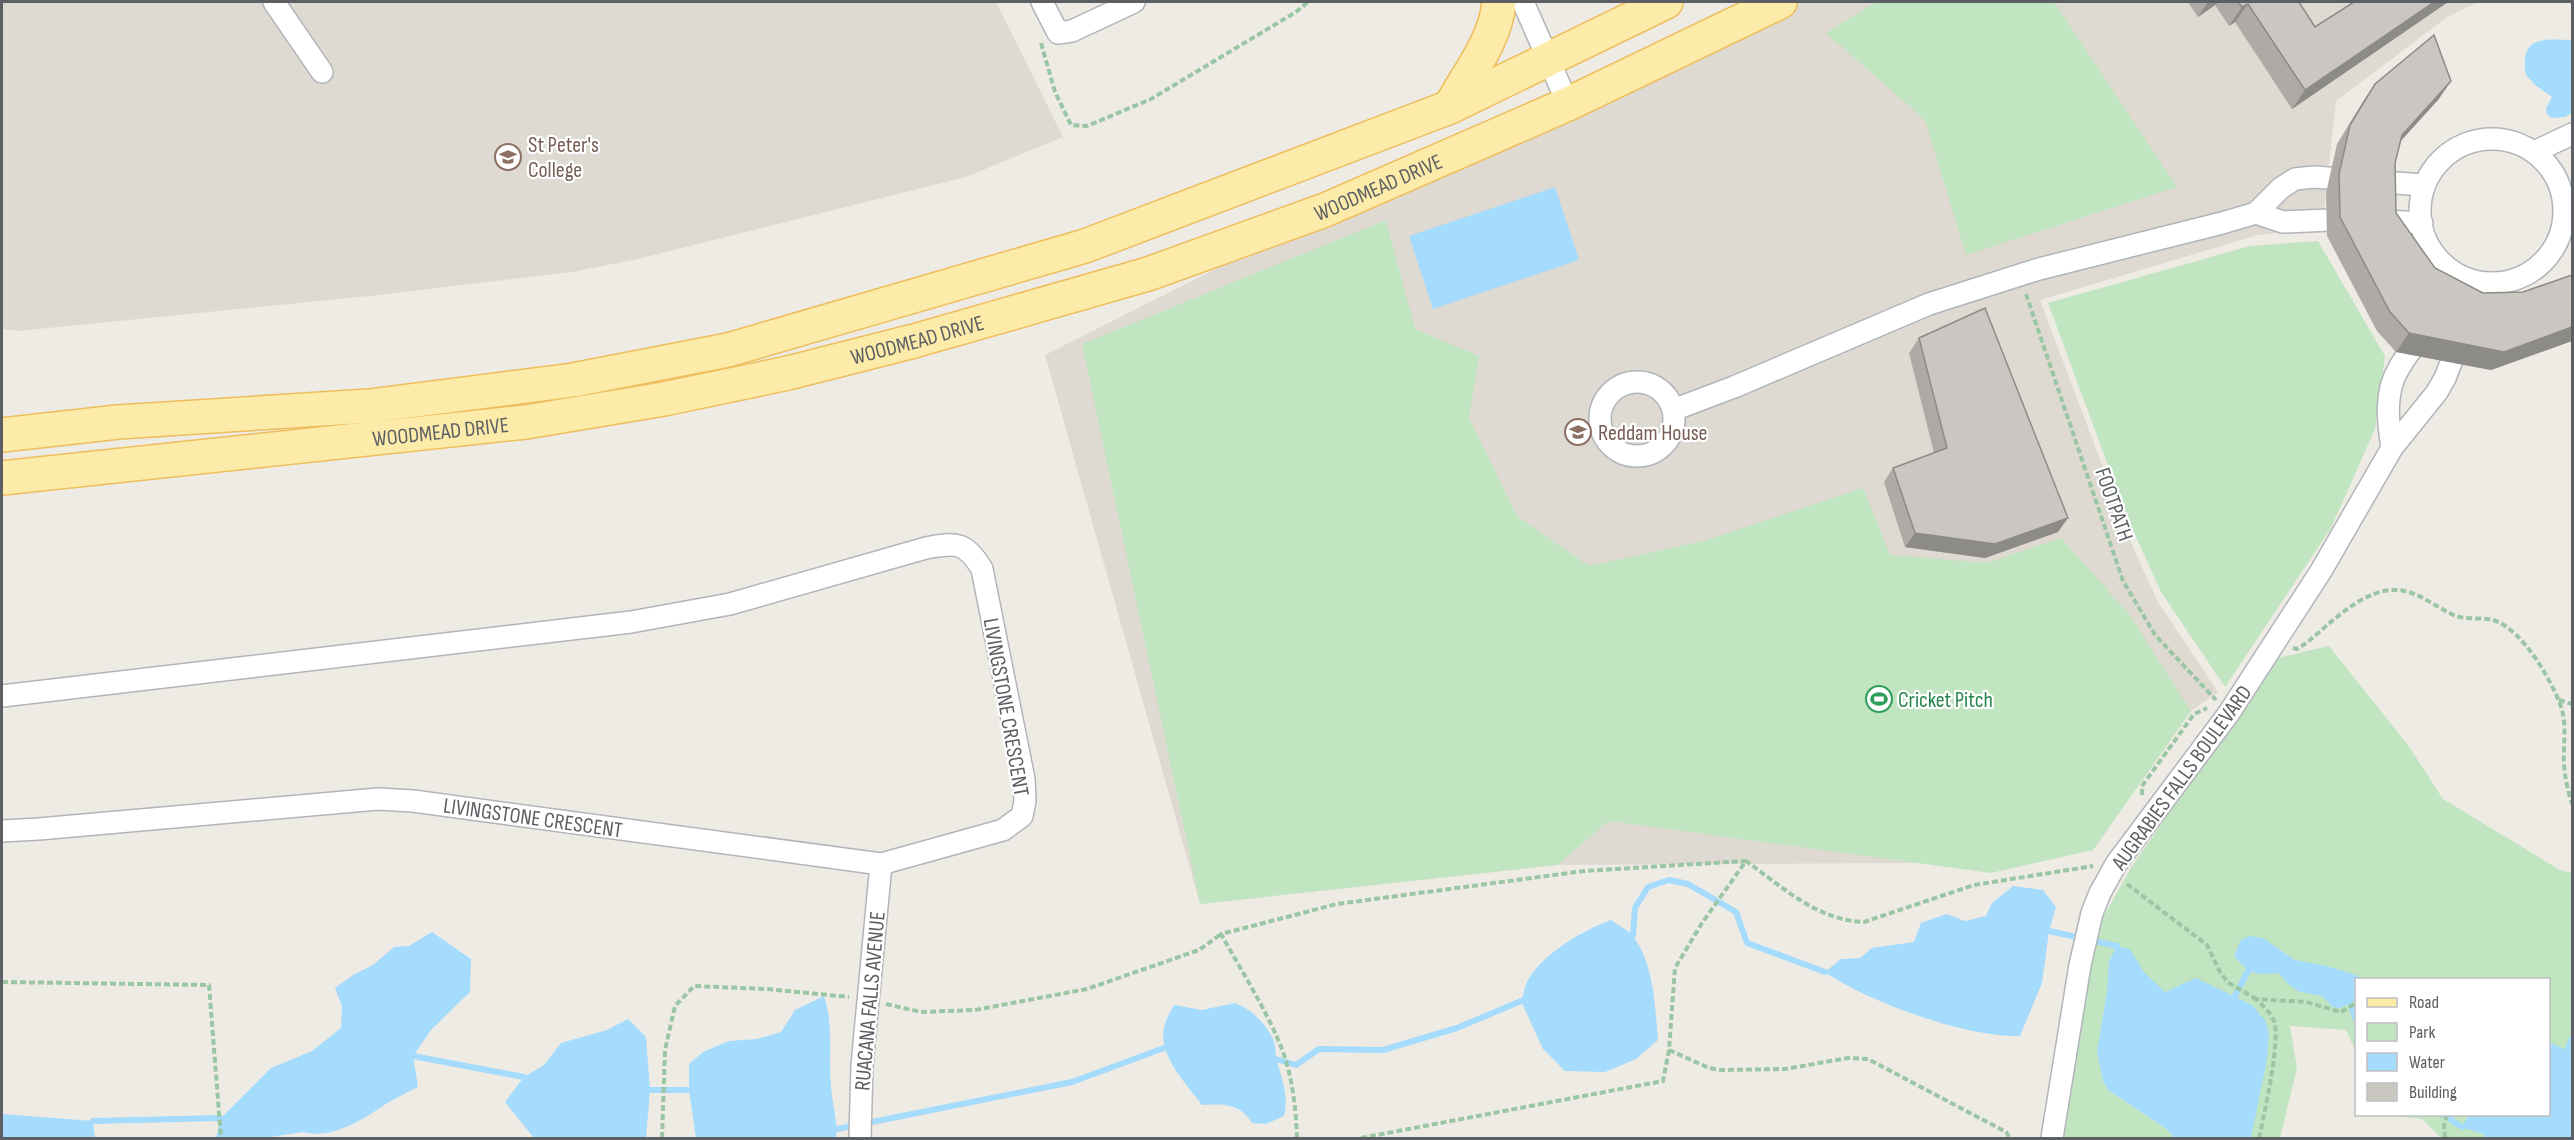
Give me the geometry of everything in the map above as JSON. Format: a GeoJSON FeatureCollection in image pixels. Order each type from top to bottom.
{"type":"FeatureCollection","features":[{"type":"Feature","properties":{"kind":"main road"},"geometry":{"type":"LineString","coordinates":[[1450,106],[1489,39],[1499,2]]}},
{"type":"Feature","properties":{"kind":"main road","name":"WOODMEAD DRIVE"},"geometry":{"type":"LineString","coordinates":[[2,435],[118,422],[369,406],[573,380],[728,350],[1085,246],[1450,106],[1666,2]]}},
{"type":"Feature","properties":{"kind":"main road","name":"WOODMEAD DRIVE"},"geometry":{"type":"LineString","coordinates":[[2,478],[526,422],[664,399],[788,374],[914,341],[1148,274],[1325,210],[1568,104],[1780,2]]}},
{"type":"Feature","properties":{"kind":"street"},"geometry":{"type":"LineString","coordinates":[[274,2],[322,72]]}},
{"type":"Feature","properties":{"kind":"street"},"geometry":{"type":"LineString","coordinates":[[1043,4],[1058,33],[1072,31],[1134,2]]}},
{"type":"Feature","properties":{"kind":"street"},"geometry":{"type":"LineString","coordinates":[[1523,2],[1568,104]]}},
{"type":"Feature","properties":{"kind":"street"},"geometry":{"type":"LineString","coordinates":[[2534,152],[2572,134]]}},
{"type":"Feature","properties":{"kind":"street"},"geometry":{"type":"LineString","coordinates":[[2492,138],[2514,142],[2534,152],[2566,183],[2565,217],[2557,246],[2538,269],[2511,282],[2482,284],[2449,282],[2422,224],[2419,204],[2423,185],[2434,166],[2450,150],[2470,141],[2492,138]]}},
{"type":"Feature","properties":{"kind":"street"},"geometry":{"type":"LineString","coordinates":[[1673,410],[1734,387],[1929,304],[2019,276],[2256,213],[2289,182],[2301,177],[2423,185]]}},
{"type":"Feature","properties":{"kind":"street"},"geometry":{"type":"LineString","coordinates":[[2256,213],[2283,222],[2353,219],[2422,224]]}},
{"type":"Feature","properties":{"kind":"street","name":"AUGRABIES FALLS BOULEVARD"},"geometry":{"type":"LineString","coordinates":[[2052,1138],[2080,965],[2092,912],[2111,873],[2229,713],[2321,572],[2392,448],[2409,424],[2424,410],[2445,378],[2482,284]]}},
{"type":"Feature","properties":{"kind":"street"},"geometry":{"type":"LineString","coordinates":[[2392,448],[2388,424],[2393,381],[2397,369],[2430,319]]}},
{"type":"Feature","properties":{"kind":"street","name":"LIVINGSTONE CRESCENT"},"geometry":{"type":"LineString","coordinates":[[2,696],[631,622],[730,604],[943,544],[962,546],[973,554],[982,569],[1024,779],[1025,801],[1022,816],[1003,830],[881,864],[413,801],[378,799],[2,831]]}},
{"type":"Feature","properties":{"kind":"street","name":"RUACANA FALLS AVENUE"},"geometry":{"type":"LineString","coordinates":[[860,1138],[862,1065],[881,864]]}},
{"type":"Feature","properties":{"kind":"path"},"geometry":{"type":"LineString","coordinates":[[1043,4],[1039,29],[1042,50],[1055,92],[1071,125],[1088,126],[1151,99],[1296,12],[1308,2]]}},
{"type":"Feature","properties":{"kind":"path","name":"FOOTPATH"},"geometry":{"type":"LineString","coordinates":[[2019,276],[2124,581],[2155,635],[2229,713]]}},
{"type":"Feature","properties":{"kind":"path"},"geometry":{"type":"LineString","coordinates":[[2276,641],[2296,649],[2356,603],[2372,595],[2399,590],[2426,597],[2455,615],[2493,621],[2504,626],[2516,635],[2539,663],[2564,715],[2565,772],[2572,804]]}},
{"type":"Feature","properties":{"kind":"path"},"geometry":{"type":"LineString","coordinates":[[2558,700],[2572,704]]}},
{"type":"Feature","properties":{"kind":"path"},"geometry":{"type":"LineString","coordinates":[[1360,1138],[1663,1081],[1669,1050],[1675,968],[1746,861]]}},
{"type":"Feature","properties":{"kind":"path"},"geometry":{"type":"LineString","coordinates":[[662,1138],[665,1050],[675,1006],[694,986],[766,988],[869,999],[921,1012],[975,1010],[1087,989],[1199,950],[1221,933],[1349,903],[1584,871],[1746,861],[1806,904],[1847,921],[1864,922],[1974,885],[2061,870],[2087,868],[2098,864],[2208,945],[2229,983],[2256,999],[2273,1018],[2276,1027],[2269,1086],[2259,1138]]}},
{"type":"Feature","properties":{"kind":"path"},"geometry":{"type":"LineString","coordinates":[[1221,933],[1281,1048],[1290,1074],[1297,1138]]}},
{"type":"Feature","properties":{"kind":"path"},"geometry":{"type":"LineString","coordinates":[[2,982],[209,985],[221,1138]]}},
{"type":"Feature","properties":{"kind":"path"},"geometry":{"type":"LineString","coordinates":[[2256,999],[2306,1002],[2341,1012],[2355,1004]]}},
{"type":"Feature","properties":{"kind":"path"},"geometry":{"type":"LineString","coordinates":[[1669,1050],[1709,1068],[1721,1070],[1785,1069],[1848,1058],[1868,1059],[2006,1132],[2010,1138]]}},
{"type":"Feature","properties":{"kind":"path"},"geometry":{"type":"LineString","coordinates":[[2445,1138],[2446,1116]]}},
{"type":"Feature","properties":{"kind":"shaded area","name":"St Peter's College"},"geometry":{"type":"Polygon","coordinates":[[[2,2],[996,2],[1063,137],[966,177],[634,260],[571,272],[379,295],[18,331],[2,329],[2,2]]]}},
{"type":"Feature","properties":{"kind":"shaded area","name":"Reddam House"},"geometry":{"type":"Polygon","coordinates":[[[1746,2],[2478,2],[2447,17],[2336,101],[2322,228],[2258,235],[2040,300],[2135,552],[2158,602],[2218,692],[2191,711],[2093,850],[1913,863],[1557,865],[1200,904],[1045,355],[1746,2]]]}},
{"type":"Feature","properties":{"kind":"green space"},"geometry":{"type":"Polygon","coordinates":[[[1876,2],[2054,2],[2177,187],[1966,255],[1925,120],[1826,33],[1876,2]]]}},
{"type":"Feature","properties":{"kind":"green space"},"geometry":{"type":"Polygon","coordinates":[[[1386,220],[1415,329],[1479,356],[1469,418],[1517,516],[1589,566],[1704,541],[1863,488],[1890,555],[1987,563],[2061,538],[2129,614],[2191,711],[2093,850],[1991,873],[1609,821],[1557,865],[1200,904],[1082,344],[1386,220]]]}},
{"type":"Feature","properties":{"kind":"green space"},"geometry":{"type":"Polygon","coordinates":[[[2318,241],[2385,356],[2375,429],[2331,528],[2225,687],[2161,592],[2127,517],[2048,303],[2250,246],[2318,241]]]}},
{"type":"Feature","properties":{"kind":"green space"},"geometry":{"type":"Polygon","coordinates":[[[2329,646],[2408,745],[2443,799],[2560,870],[2572,873],[2572,1138],[2441,1138],[2422,1119],[2396,1116],[2550,1116],[2550,978],[2355,978],[2355,1050],[2346,1030],[2290,1026],[2297,1068],[2280,1138],[2062,1138],[2096,930],[2132,866],[2277,658],[2329,646]]]}},
{"type":"Feature","properties":{"kind":"water"},"geometry":{"type":"Polygon","coordinates":[[[2543,40],[2572,40],[2572,113],[2565,117],[2551,118],[2546,108],[2552,97],[2535,85],[2526,75],[2526,53],[2536,42],[2543,40]]]}},
{"type":"Feature","properties":{"kind":"water"},"geometry":{"type":"Polygon","coordinates":[[[1555,187],[1579,260],[1433,309],[1409,236],[1555,187]]]}},
{"type":"Feature","properties":{"kind":"water"},"geometry":{"type":"Polygon","coordinates":[[[2013,886],[2043,890],[2056,907],[2049,931],[2042,983],[2020,1036],[1974,1031],[1919,1016],[1866,995],[1825,972],[1841,959],[1860,958],[1872,948],[1914,942],[1921,923],[1947,914],[1965,921],[1986,916],[1992,903],[2013,886]]]}},
{"type":"Feature","properties":{"kind":"water"},"geometry":{"type":"Polygon","coordinates":[[[1611,920],[1633,936],[1645,959],[1652,986],[1658,1040],[1636,1059],[1605,1072],[1565,1071],[1543,1049],[1521,1001],[1529,978],[1545,959],[1577,936],[1611,920]]]}},
{"type":"Feature","properties":{"kind":"water"},"geometry":{"type":"Polygon","coordinates":[[[432,932],[471,959],[470,992],[431,1030],[413,1056],[418,1087],[359,1121],[326,1133],[303,1132],[263,1138],[216,1138],[221,1118],[271,1068],[312,1051],[341,1028],[342,1006],[335,988],[353,975],[373,965],[394,947],[409,946],[432,932]]]}},
{"type":"Feature","properties":{"kind":"water"},"geometry":{"type":"Polygon","coordinates":[[[2249,936],[2263,938],[2295,960],[2327,966],[2359,976],[2360,978],[2355,978],[2355,1000],[2340,1008],[2333,1007],[2322,996],[2300,992],[2288,984],[2279,973],[2259,974],[2249,970],[2234,956],[2241,940],[2249,936]]]}},
{"type":"Feature","properties":{"kind":"water"},"geometry":{"type":"Polygon","coordinates":[[[2117,946],[2130,949],[2143,971],[2165,992],[2196,978],[2252,1005],[2265,1020],[2269,1033],[2267,1059],[2251,1138],[2175,1138],[2165,1128],[2108,1090],[2103,1081],[2097,1051],[2107,992],[2109,961],[2117,946]]]}},
{"type":"Feature","properties":{"kind":"water"},"geometry":{"type":"Polygon","coordinates":[[[824,996],[829,1018],[830,1075],[836,1138],[696,1138],[689,1090],[689,1064],[703,1052],[729,1041],[757,1039],[781,1032],[795,1010],[824,996]]]}},
{"type":"Feature","properties":{"kind":"water"},"geometry":{"type":"Polygon","coordinates":[[[1235,1003],[1261,1021],[1269,1031],[1274,1043],[1286,1102],[1284,1116],[1266,1124],[1252,1123],[1242,1112],[1230,1106],[1202,1105],[1175,1069],[1165,1048],[1164,1027],[1174,1005],[1202,1010],[1235,1003]]]}},
{"type":"Feature","properties":{"kind":"water"},"geometry":{"type":"Polygon","coordinates":[[[628,1019],[646,1037],[650,1090],[646,1138],[534,1138],[505,1102],[524,1077],[544,1065],[561,1043],[607,1030],[628,1019]]]}},
{"type":"Feature","properties":{"kind":"water"},"geometry":{"type":"Polygon","coordinates":[[[2550,1044],[2572,1053],[2572,1138],[2487,1138],[2485,1135],[2462,1127],[2468,1116],[2550,1116],[2550,1044]]]}},
{"type":"Feature","properties":{"kind":"water"},"geometry":{"type":"Polygon","coordinates":[[[2,1114],[93,1121],[95,1138],[2,1138],[2,1114]]]}},
{"type":"Feature","properties":{"kind":"building"},"geometry":{"type":"Polygon","coordinates":[[[2238,2],[2299,2],[2315,27],[2354,2],[2434,2],[2305,90],[2248,4],[2242,7],[2238,2]]]}},
{"type":"Feature","properties":{"kind":"building"},"geometry":{"type":"Polygon","coordinates":[[[2434,35],[2451,81],[2402,135],[2395,163],[2396,213],[2435,268],[2483,293],[2523,292],[2572,275],[2572,327],[2504,352],[2409,333],[2390,312],[2340,217],[2339,174],[2350,125],[2375,84],[2434,35]]]}},
{"type":"Feature","properties":{"kind":"building"},"geometry":{"type":"Polygon","coordinates":[[[1985,308],[2068,518],[1995,544],[1915,533],[1893,468],[1947,448],[1919,338],[1985,308]]]}},
{"type":"Feature","properties":{"kind":"waterway"},"geometry":{"type":"LineString","coordinates":[[1633,935],[1635,908],[1648,887],[1669,880],[1688,884],[1736,912],[1747,943],[1825,972]]}},
{"type":"Feature","properties":{"kind":"waterway"},"geometry":{"type":"LineString","coordinates":[[2049,931],[2117,946]]}},
{"type":"Feature","properties":{"kind":"waterway"},"geometry":{"type":"LineString","coordinates":[[2235,996],[2248,971]]}},
{"type":"Feature","properties":{"kind":"waterway"},"geometry":{"type":"LineString","coordinates":[[1276,1059],[1296,1065],[1319,1049],[1383,1050],[1457,1028],[1521,1001]]}},
{"type":"Feature","properties":{"kind":"waterway"},"geometry":{"type":"LineString","coordinates":[[2350,1003],[2355,1017]]}},
{"type":"Feature","properties":{"kind":"waterway"},"geometry":{"type":"LineString","coordinates":[[2567,1051],[2572,1039]]}},
{"type":"Feature","properties":{"kind":"waterway"},"geometry":{"type":"LineString","coordinates":[[837,1129],[1072,1082],[1164,1048]]}},
{"type":"Feature","properties":{"kind":"waterway"},"geometry":{"type":"LineString","coordinates":[[413,1056],[524,1077]]}},
{"type":"Feature","properties":{"kind":"waterway"},"geometry":{"type":"LineString","coordinates":[[650,1090],[689,1090]]}},
{"type":"Feature","properties":{"kind":"waterway"},"geometry":{"type":"LineString","coordinates":[[2445,1116],[2462,1127]]}},
{"type":"Feature","properties":{"kind":"waterway"},"geometry":{"type":"LineString","coordinates":[[93,1121],[221,1118]]}},
{"type":"Feature","properties":{"kind":"place","name":"St Peter's College"},"geometry":{"type":"Point","coordinates":[508,157]}},
{"type":"Feature","properties":{"kind":"place","name":"Reddam House"},"geometry":{"type":"Point","coordinates":[1578,432]}},
{"type":"Feature","properties":{"kind":"place","name":"Cricket Pitch"},"geometry":{"type":"Point","coordinates":[1879,699]}}]}
